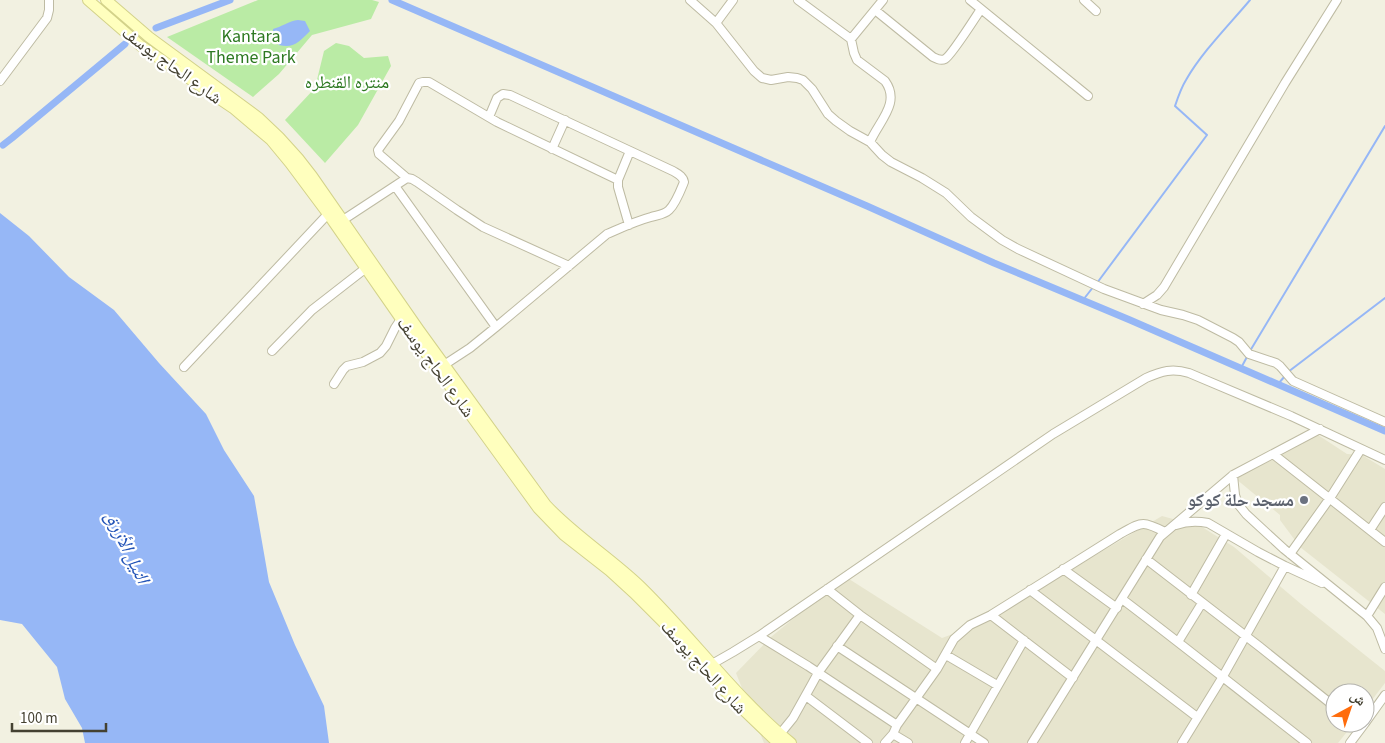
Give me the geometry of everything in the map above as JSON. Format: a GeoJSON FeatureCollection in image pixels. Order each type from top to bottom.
{"type":"FeatureCollection","features":[{"type":"Feature","properties":{"kind":"main road","name":"شارع الحاج يوسف"},"geometry":{"type":"LineString","coordinates":[[88,0],[141,46],[233,108],[270,140],[290,162],[328,214],[401,320],[538,508],[564,535],[622,581],[676,635],[734,701],[779,738],[791,743]]}},
{"type":"Feature","properties":{"kind":"main road","name":"شارع الحاج يوسف"},"geometry":{"type":"LineString","coordinates":[[106,0],[149,37],[272,130],[298,158],[444,365],[546,505],[570,529],[641,587],[779,738]]}},
{"type":"Feature","properties":{"kind":"street"},"geometry":{"type":"LineString","coordinates":[[0,81],[47,18],[49,0]]}},
{"type":"Feature","properties":{"kind":"street"},"geometry":{"type":"LineString","coordinates":[[690,0],[716,23],[754,71],[762,78],[771,80],[788,77],[803,80],[812,89],[828,114],[836,121],[870,142],[890,162],[939,188],[981,225],[1010,245],[1090,283],[1143,304],[1198,320],[1233,338],[1249,354],[1276,363],[1293,381],[1385,422]]}},
{"type":"Feature","properties":{"kind":"street"},"geometry":{"type":"LineString","coordinates":[[716,23],[733,0]]}},
{"type":"Feature","properties":{"kind":"street"},"geometry":{"type":"LineString","coordinates":[[798,0],[851,39],[855,57],[888,85],[892,97],[890,107],[870,142]]}},
{"type":"Feature","properties":{"kind":"street"},"geometry":{"type":"LineString","coordinates":[[851,39],[883,0]]}},
{"type":"Feature","properties":{"kind":"street"},"geometry":{"type":"LineString","coordinates":[[970,0],[1088,96]]}},
{"type":"Feature","properties":{"kind":"street"},"geometry":{"type":"LineString","coordinates":[[1084,0],[1096,12]]}},
{"type":"Feature","properties":{"kind":"street"},"geometry":{"type":"LineString","coordinates":[[1143,304],[1157,295],[1164,287],[1285,82],[1337,0]]}},
{"type":"Feature","properties":{"kind":"street"},"geometry":{"type":"LineString","coordinates":[[875,10],[933,58],[940,60],[946,59],[953,52],[981,9]]}},
{"type":"Feature","properties":{"kind":"street"},"geometry":{"type":"LineString","coordinates":[[569,266],[483,227],[417,182],[407,178],[379,154],[378,150],[399,121],[419,83],[430,82],[489,117],[618,180]]}},
{"type":"Feature","properties":{"kind":"street"},"geometry":{"type":"LineString","coordinates":[[444,365],[470,348],[607,234],[652,216],[662,215],[668,211],[675,202],[684,182],[680,175],[673,171],[510,95],[503,94],[497,98],[489,117]]}},
{"type":"Feature","properties":{"kind":"street"},"geometry":{"type":"LineString","coordinates":[[552,149],[565,120]]}},
{"type":"Feature","properties":{"kind":"street"},"geometry":{"type":"LineString","coordinates":[[629,225],[621,200],[618,180],[630,151]]}},
{"type":"Feature","properties":{"kind":"street"},"geometry":{"type":"LineString","coordinates":[[343,220],[407,178]]}},
{"type":"Feature","properties":{"kind":"street"},"geometry":{"type":"LineString","coordinates":[[395,186],[496,327]]}},
{"type":"Feature","properties":{"kind":"street"},"geometry":{"type":"LineString","coordinates":[[184,367],[328,214]]}},
{"type":"Feature","properties":{"kind":"street"},"geometry":{"type":"LineString","coordinates":[[272,351],[312,310],[366,268]]}},
{"type":"Feature","properties":{"kind":"street"},"geometry":{"type":"LineString","coordinates":[[334,384],[347,366],[363,362],[380,353],[386,346],[394,328],[401,320]]}},
{"type":"Feature","properties":{"kind":"street"},"geometry":{"type":"LineString","coordinates":[[712,664],[759,636],[1053,434],[1146,378],[1161,372],[1178,370],[1189,373],[1291,416],[1385,460]]}},
{"type":"Feature","properties":{"kind":"street"},"geometry":{"type":"LineString","coordinates":[[1032,743],[1160,537],[1233,475],[1320,429]]}},
{"type":"Feature","properties":{"kind":"street"},"geometry":{"type":"LineString","coordinates":[[1290,554],[1330,498],[1361,449]]}},
{"type":"Feature","properties":{"kind":"street"},"geometry":{"type":"LineString","coordinates":[[1273,454],[1385,542]]}},
{"type":"Feature","properties":{"kind":"street"},"geometry":{"type":"LineString","coordinates":[[1233,475],[1233,486],[1238,504],[1246,514],[1290,554],[1367,616],[1377,628],[1385,649]]}},
{"type":"Feature","properties":{"kind":"street"},"geometry":{"type":"LineString","coordinates":[[1370,530],[1385,507]]}},
{"type":"Feature","properties":{"kind":"street"},"geometry":{"type":"LineString","coordinates":[[1166,531],[1179,524],[1188,522],[1199,521],[1208,523],[1285,566],[1330,586]]}},
{"type":"Feature","properties":{"kind":"street"},"geometry":{"type":"LineString","coordinates":[[885,743],[937,669],[954,639],[962,631],[1137,525],[1150,524],[1166,531]]}},
{"type":"Feature","properties":{"kind":"street"},"geometry":{"type":"LineString","coordinates":[[1191,595],[1226,534]]}},
{"type":"Feature","properties":{"kind":"street"},"geometry":{"type":"LineString","coordinates":[[1146,559],[1325,699]]}},
{"type":"Feature","properties":{"kind":"street"},"geometry":{"type":"LineString","coordinates":[[1182,743],[1222,678],[1285,566]]}},
{"type":"Feature","properties":{"kind":"street"},"geometry":{"type":"LineString","coordinates":[[1063,569],[1116,608]]}},
{"type":"Feature","properties":{"kind":"street"},"geometry":{"type":"LineString","coordinates":[[1367,616],[1385,587]]}},
{"type":"Feature","properties":{"kind":"street"},"geometry":{"type":"LineString","coordinates":[[827,589],[860,615],[937,669]]}},
{"type":"Feature","properties":{"kind":"street"},"geometry":{"type":"LineString","coordinates":[[1030,590],[1197,717]]}},
{"type":"Feature","properties":{"kind":"street"},"geometry":{"type":"LineString","coordinates":[[1122,599],[1307,743]]}},
{"type":"Feature","properties":{"kind":"street"},"geometry":{"type":"LineString","coordinates":[[1178,642],[1202,603]]}},
{"type":"Feature","properties":{"kind":"street"},"geometry":{"type":"LineString","coordinates":[[779,738],[793,718],[818,673],[860,615]]}},
{"type":"Feature","properties":{"kind":"street"},"geometry":{"type":"LineString","coordinates":[[990,615],[1073,678]]}},
{"type":"Feature","properties":{"kind":"street"},"geometry":{"type":"LineString","coordinates":[[759,636],[897,725]]}},
{"type":"Feature","properties":{"kind":"street"},"geometry":{"type":"LineString","coordinates":[[965,743],[1024,640]]}},
{"type":"Feature","properties":{"kind":"street"},"geometry":{"type":"LineString","coordinates":[[837,646],[984,743]]}},
{"type":"Feature","properties":{"kind":"street"},"geometry":{"type":"LineString","coordinates":[[946,655],[997,685]]}},
{"type":"Feature","properties":{"kind":"street"},"geometry":{"type":"LineString","coordinates":[[1375,707],[1385,695]]}},
{"type":"Feature","properties":{"kind":"street"},"geometry":{"type":"LineString","coordinates":[[806,696],[868,743]]}},
{"type":"Feature","properties":{"kind":"street"},"geometry":{"type":"LineString","coordinates":[[893,734],[908,743]]}},
{"type":"Feature","properties":{"kind":"shaded area"},"geometry":{"type":"Polygon","coordinates":[[[1318,435],[1347,454],[1362,455],[1385,469],[1385,614],[1300,547],[1280,520],[1280,515],[1236,479],[1238,476],[1285,450],[1318,435]]]}},
{"type":"Feature","properties":{"kind":"shaded area"},"geometry":{"type":"Polygon","coordinates":[[[1162,516],[1202,527],[1234,547],[1301,604],[1385,671],[1385,683],[1375,696],[1375,683],[1325,683],[1325,733],[1346,733],[1338,743],[764,743],[736,673],[771,637],[805,609],[849,579],[942,638],[991,620],[1048,583],[1162,516]]]}},
{"type":"Feature","properties":{"kind":"green space","name":"Kantara Theme Park"},"geometry":{"type":"Polygon","coordinates":[[[258,0],[372,0],[379,2],[371,19],[312,35],[279,74],[253,97],[167,37],[258,0]]]}},
{"type":"Feature","properties":{"kind":"green space","name":"منتره القنطره"},"geometry":{"type":"Polygon","coordinates":[[[336,43],[349,46],[364,58],[388,56],[391,66],[358,125],[325,163],[285,120],[315,88],[324,51],[336,43]]]}},
{"type":"Feature","properties":{"kind":"water"},"geometry":{"type":"Polygon","coordinates":[[[298,20],[305,21],[310,31],[293,45],[279,45],[274,39],[273,29],[298,20]]]}},
{"type":"Feature","properties":{"kind":"water","name":"النيل الأزرق"},"geometry":{"type":"Polygon","coordinates":[[[0,213],[29,236],[69,277],[114,310],[206,414],[224,450],[254,496],[269,582],[295,645],[324,706],[329,743],[85,743],[82,728],[65,699],[57,667],[22,624],[0,620],[0,213]]]}},
{"type":"Feature","properties":{"kind":"waterway"},"geometry":{"type":"LineString","coordinates":[[156,28],[230,0]]}},
{"type":"Feature","properties":{"kind":"waterway"},"geometry":{"type":"LineString","coordinates":[[392,0],[994,263],[1385,431]]}},
{"type":"Feature","properties":{"kind":"waterway"},"geometry":{"type":"LineString","coordinates":[[1097,283],[1207,135],[1175,106],[1184,83],[1192,70],[1250,0]]}},
{"type":"Feature","properties":{"kind":"waterway"},"geometry":{"type":"LineString","coordinates":[[3,145],[125,44]]}},
{"type":"Feature","properties":{"kind":"waterway"},"geometry":{"type":"LineString","coordinates":[[1250,351],[1385,126]]}},
{"type":"Feature","properties":{"kind":"waterway"},"geometry":{"type":"LineString","coordinates":[[1083,300],[1094,286]]}},
{"type":"Feature","properties":{"kind":"waterway"},"geometry":{"type":"LineString","coordinates":[[1288,372],[1385,298]]}},
{"type":"Feature","properties":{"kind":"waterway"},"geometry":{"type":"LineString","coordinates":[[1241,368],[1248,355]]}},
{"type":"Feature","properties":{"kind":"waterway"},"geometry":{"type":"LineString","coordinates":[[1278,384],[1285,376]]}},
{"type":"Feature","properties":{"kind":"place","name":"مسجد حلة كوكو"},"geometry":{"type":"Point","coordinates":[1304,500]}}]}
